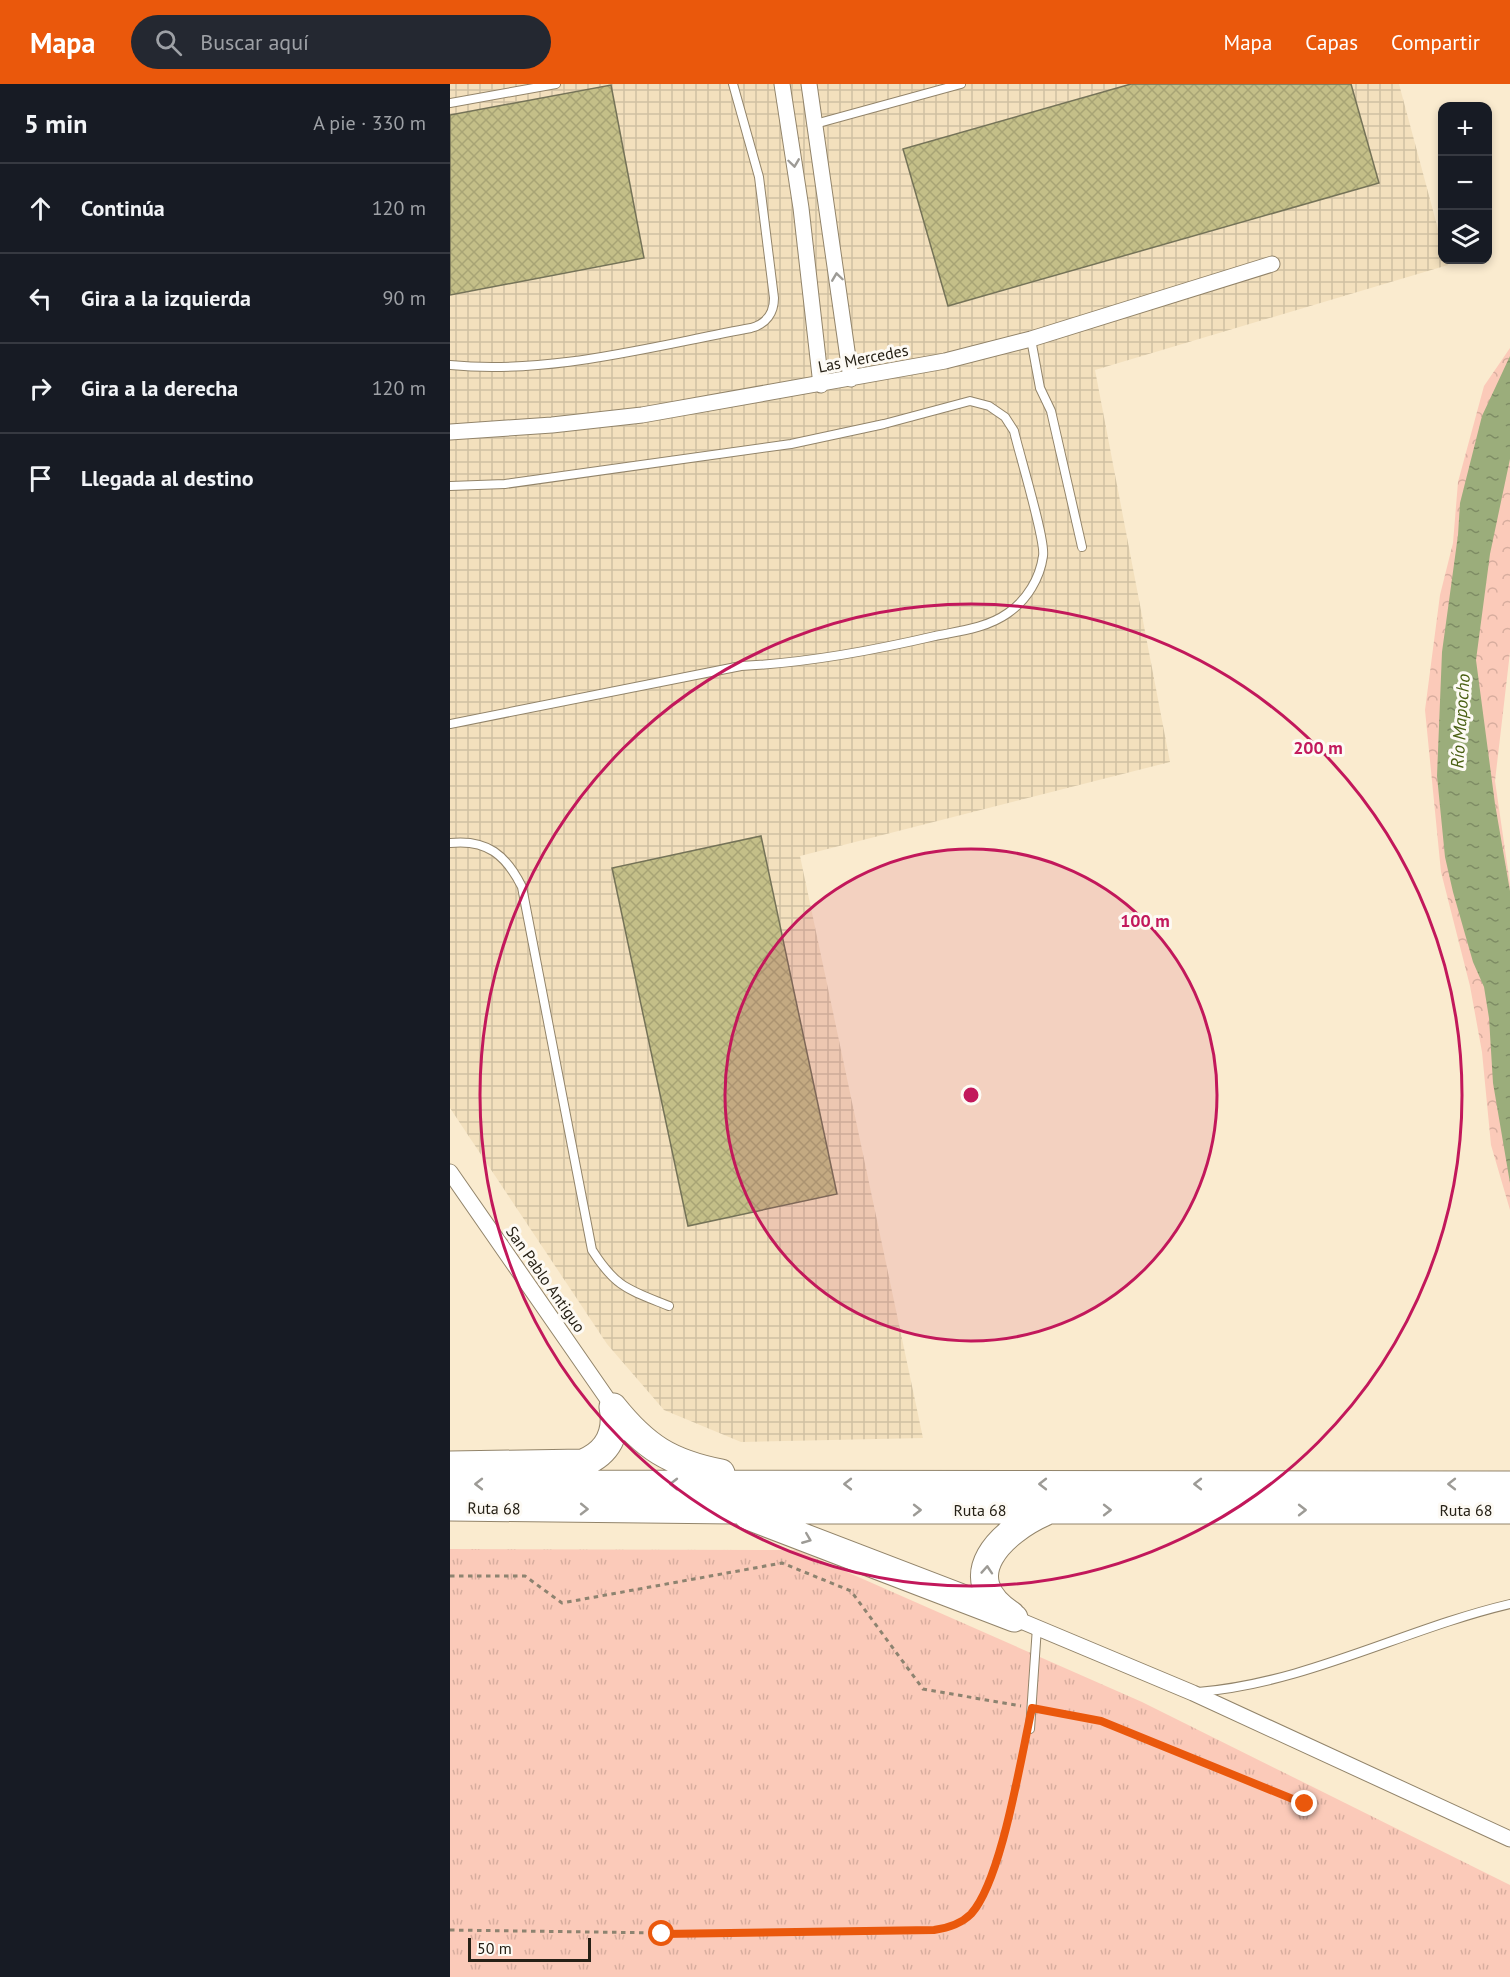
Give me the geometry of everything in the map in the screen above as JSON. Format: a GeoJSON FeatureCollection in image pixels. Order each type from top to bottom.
{"type":"FeatureCollection","features":[{"type":"Feature","properties":{"kind":"highway"},"geometry":{"type":"LineString","coordinates":[[450,1465],[583,1463],[598,1455],[608,1444],[614,1431],[613,1407]]}},
{"type":"Feature","properties":{"kind":"highway"},"geometry":{"type":"LineString","coordinates":[[613,1407],[642,1439],[666,1457],[696,1468],[775,1484]]}},
{"type":"Feature","properties":{"kind":"highway","name":"Ruta 68"},"geometry":{"type":"LineString","coordinates":[[450,1484],[1510,1485]]}},
{"type":"Feature","properties":{"kind":"highway","name":"Ruta 68"},"geometry":{"type":"LineString","coordinates":[[450,1507],[733,1510],[1510,1510]]}},
{"type":"Feature","properties":{"kind":"highway"},"geometry":{"type":"LineString","coordinates":[[733,1510],[1026,1622]]}},
{"type":"Feature","properties":{"kind":"highway"},"geometry":{"type":"LineString","coordinates":[[1026,1622],[992,1596],[986,1581],[987,1560],[997,1543],[1006,1535],[1048,1510]]}},
{"type":"Feature","properties":{"kind":"street"},"geometry":{"type":"LineString","coordinates":[[782,84],[821,385]]}},
{"type":"Feature","properties":{"kind":"street"},"geometry":{"type":"LineString","coordinates":[[809,84],[851,379]]}},
{"type":"Feature","properties":{"kind":"street"},"geometry":{"type":"LineString","coordinates":[[789,127],[815,124]]}},
{"type":"Feature","properties":{"kind":"street","name":"Las Mercedes"},"geometry":{"type":"LineString","coordinates":[[450,432],[552,425],[642,415],[821,385],[945,361],[1031,339],[1272,264]]}},
{"type":"Feature","properties":{"kind":"street","name":"San Pablo Antiguo"},"geometry":{"type":"LineString","coordinates":[[450,1173],[613,1407]]}},
{"type":"Feature","properties":{"kind":"street"},"geometry":{"type":"LineString","coordinates":[[1026,1622],[1193,1693],[1510,1839]]}},
{"type":"Feature","properties":{"kind":"lane"},"geometry":{"type":"LineString","coordinates":[[450,103],[556,84]]}},
{"type":"Feature","properties":{"kind":"lane"},"geometry":{"type":"LineString","coordinates":[[450,365],[498,367],[551,364],[751,328],[764,322],[772,311],[774,298],[759,177],[733,84]]}},
{"type":"Feature","properties":{"kind":"lane"},"geometry":{"type":"LineString","coordinates":[[815,124],[961,84]]}},
{"type":"Feature","properties":{"kind":"lane"},"geometry":{"type":"LineString","coordinates":[[1031,339],[1040,388],[1051,411],[1082,547]]}},
{"type":"Feature","properties":{"kind":"lane"},"geometry":{"type":"LineString","coordinates":[[450,486],[505,484],[791,444],[970,402],[988,406],[1005,417],[1014,431],[1044,553],[1038,575],[1026,596],[1009,613],[988,624],[902,644],[810,660],[741,666],[450,724]]}},
{"type":"Feature","properties":{"kind":"lane"},"geometry":{"type":"LineString","coordinates":[[450,843],[468,841],[493,849],[512,867],[522,887],[592,1250],[604,1269],[619,1284],[669,1306]]}},
{"type":"Feature","properties":{"kind":"lane"},"geometry":{"type":"LineString","coordinates":[[1193,1693],[1246,1687],[1294,1675],[1510,1604]]}},
{"type":"Feature","properties":{"kind":"lane"},"geometry":{"type":"LineString","coordinates":[[1026,1622],[1032,1708],[1030,1729]]}},
{"type":"Feature","properties":{"kind":"path"},"geometry":{"type":"LineString","coordinates":[[450,1576],[525,1576],[562,1603],[782,1563],[851,1591],[923,1689],[1101,1721],[1305,1804]]}},
{"type":"Feature","properties":{"kind":"path"},"geometry":{"type":"LineString","coordinates":[[450,1930],[662,1934],[934,1930],[954,1926],[975,1908],[994,1867],[1032,1708]]}},
{"type":"Feature","properties":{"kind":"shaded area"},"geometry":{"type":"Polygon","coordinates":[[[450,84],[1399,84],[1438,229],[1438,264],[1448,265],[1095,370],[1170,762],[800,856],[923,1438],[741,1442],[664,1410],[607,1344],[450,1108],[450,84]]]}},
{"type":"Feature","properties":{"kind":"green space"},"geometry":{"type":"Polygon","coordinates":[[[1510,348],[1510,652],[1495,781],[1510,884],[1510,1210],[1491,1145],[1482,1052],[1470,986],[1441,872],[1425,710],[1440,595],[1453,543],[1458,482],[1484,386],[1510,348]]]}},
{"type":"Feature","properties":{"kind":"green space"},"geometry":{"type":"Polygon","coordinates":[[[450,1549],[797,1550],[1142,1702],[1510,1885],[1510,1977],[450,1977],[450,1549]]]}},
{"type":"Feature","properties":{"kind":"water","name":"Río Mapocho"},"geometry":{"type":"Polygon","coordinates":[[[1510,356],[1510,459],[1490,554],[1476,660],[1495,804],[1510,891],[1510,1183],[1493,1083],[1489,1018],[1484,987],[1473,962],[1445,857],[1437,776],[1442,652],[1458,535],[1460,503],[1482,416],[1510,356]]]}},
{"type":"Feature","properties":{"kind":"building"},"geometry":{"type":"Polygon","coordinates":[[[1131,84],[1351,84],[1379,183],[948,306],[903,149],[1131,84]]]}},
{"type":"Feature","properties":{"kind":"building"},"geometry":{"type":"Polygon","coordinates":[[[611,85],[644,258],[450,295],[450,115],[611,85]]]}},
{"type":"Feature","properties":{"kind":"building"},"geometry":{"type":"Polygon","coordinates":[[[761,836],[837,1194],[688,1226],[612,868],[761,836]]]}},
{"type":"Feature","properties":{"kind":"route"},"geometry":{"type":"LineString","coordinates":[[662,1934],[934,1930],[954,1926],[963,1921],[975,1908],[988,1885],[994,1867],[1032,1708],[1101,1721],[1305,1804]]}}]}
